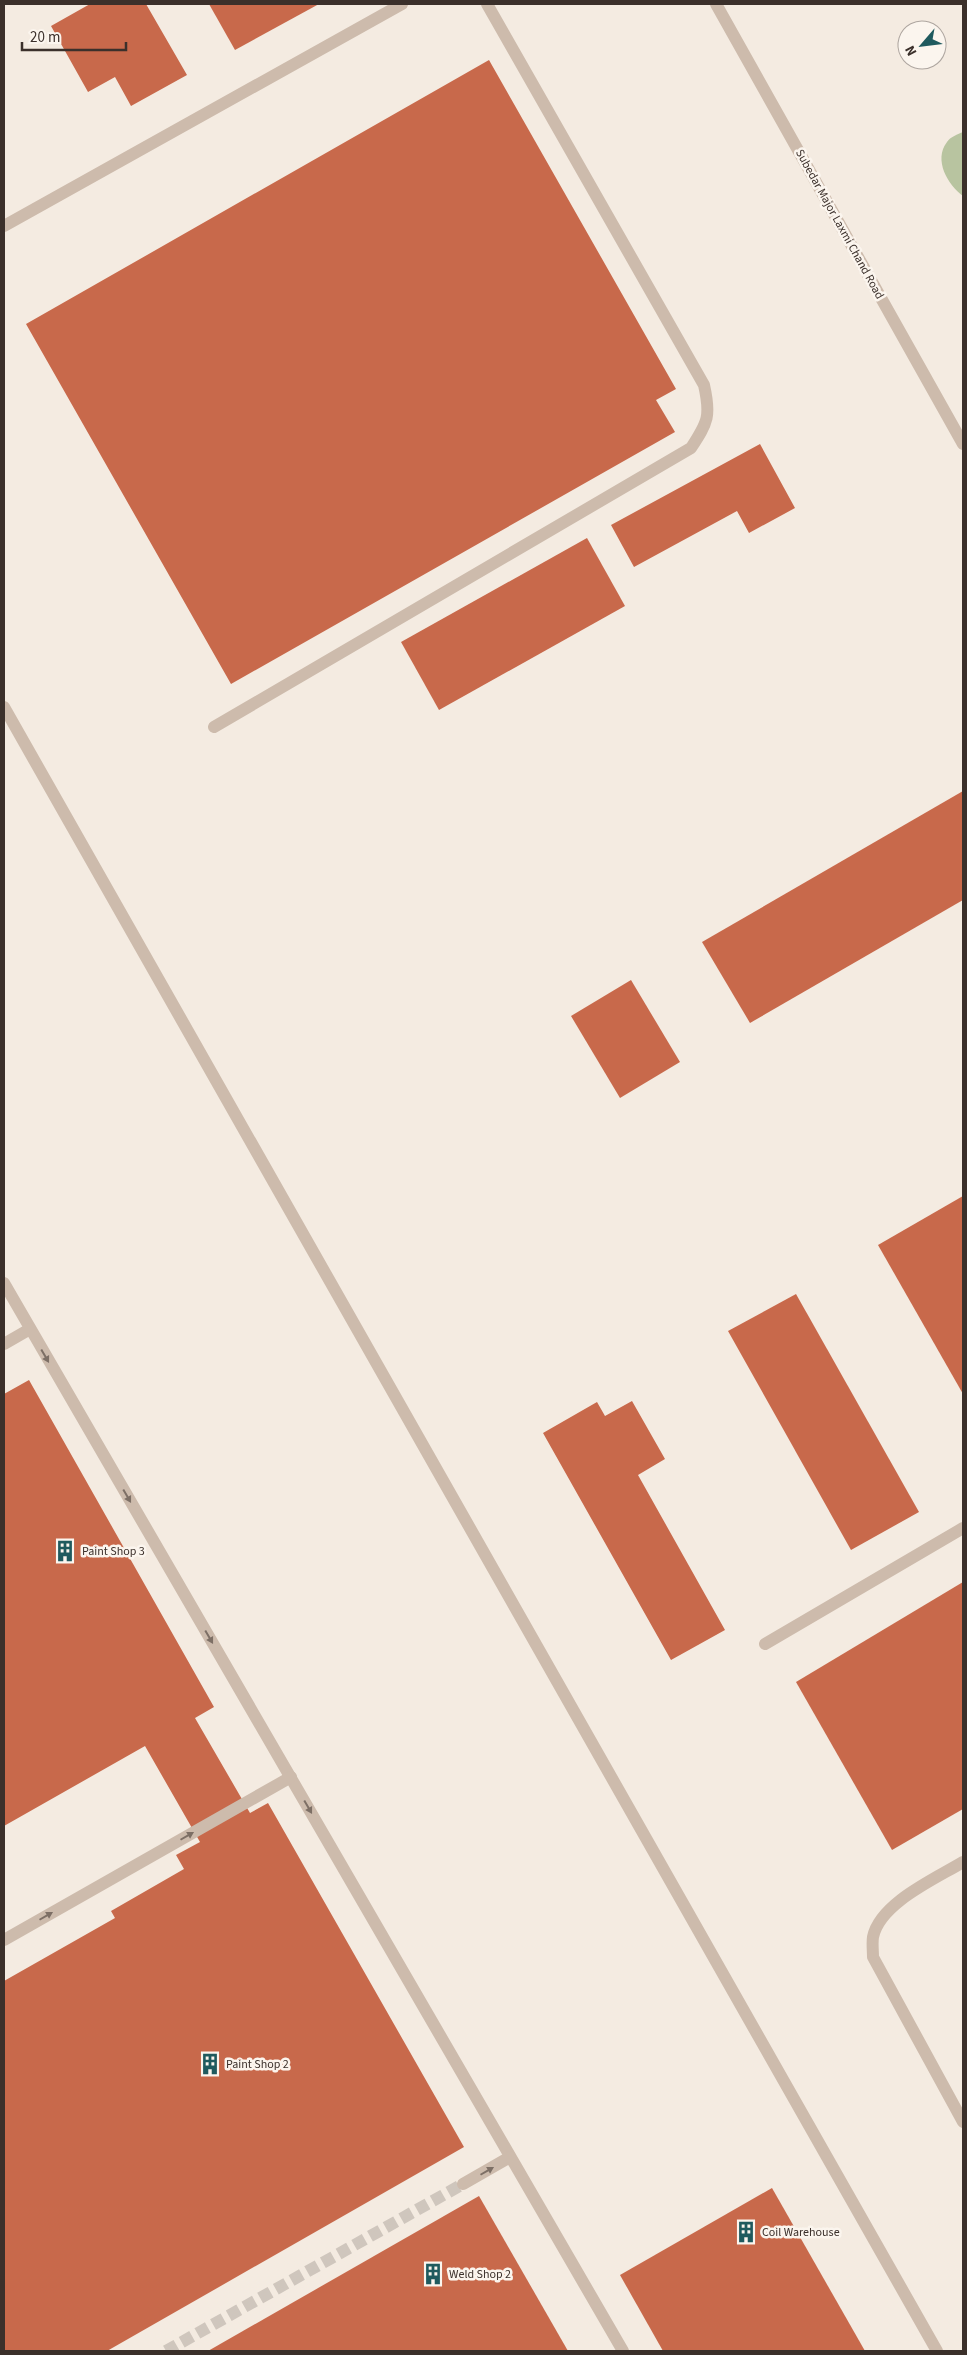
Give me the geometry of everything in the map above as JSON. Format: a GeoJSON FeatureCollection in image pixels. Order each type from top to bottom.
{"type":"FeatureCollection","features":[{"type":"Feature","properties":{"kind":"street"},"geometry":{"type":"LineString","coordinates":[[4,226],[402,4]]}},
{"type":"Feature","properties":{"kind":"street"},"geometry":{"type":"LineString","coordinates":[[214,727],[691,448],[703,430],[709,409],[704,385],[487,4]]}},
{"type":"Feature","properties":{"kind":"street","name":"Subedar Major Laxmi Chand Road"},"geometry":{"type":"LineString","coordinates":[[716,4],[963,444]]}},
{"type":"Feature","properties":{"kind":"street"},"geometry":{"type":"LineString","coordinates":[[4,707],[937,2351]]}},
{"type":"Feature","properties":{"kind":"street"},"geometry":{"type":"LineString","coordinates":[[4,1283],[623,2351]]}},
{"type":"Feature","properties":{"kind":"street"},"geometry":{"type":"LineString","coordinates":[[4,1344],[30,1329]]}},
{"type":"Feature","properties":{"kind":"street"},"geometry":{"type":"LineString","coordinates":[[765,1644],[963,1528]]}},
{"type":"Feature","properties":{"kind":"street"},"geometry":{"type":"LineString","coordinates":[[4,1940],[291,1777]]}},
{"type":"Feature","properties":{"kind":"street"},"geometry":{"type":"LineString","coordinates":[[963,1862],[905,1896],[881,1918],[873,1937],[873,1957],[963,2122]]}},
{"type":"Feature","properties":{"kind":"street"},"geometry":{"type":"LineString","coordinates":[[463,2184],[510,2157]]}},
{"type":"Feature","properties":{"kind":"green space"},"geometry":{"type":"Polygon","coordinates":[[[963,132],[963,196],[952,185],[944,172],[941,156],[948,140],[963,132]]]}},
{"type":"Feature","properties":{"kind":"building"},"geometry":{"type":"Polygon","coordinates":[[[90,4],[146,4],[187,75],[131,106],[115,77],[88,92],[51,26],[90,4]]]}},
{"type":"Feature","properties":{"kind":"building"},"geometry":{"type":"Polygon","coordinates":[[[209,4],[319,4],[235,50],[209,4]]]}},
{"type":"Feature","properties":{"kind":"building"},"geometry":{"type":"Polygon","coordinates":[[[489,60],[676,389],[656,400],[675,432],[231,684],[26,324],[489,60]]]}},
{"type":"Feature","properties":{"kind":"building"},"geometry":{"type":"Polygon","coordinates":[[[760,444],[795,508],[749,533],[737,511],[634,567],[611,525],[760,444]]]}},
{"type":"Feature","properties":{"kind":"building"},"geometry":{"type":"Polygon","coordinates":[[[587,538],[625,606],[439,710],[401,642],[587,538]]]}},
{"type":"Feature","properties":{"kind":"building"},"geometry":{"type":"Polygon","coordinates":[[[963,791],[963,900],[750,1023],[702,942],[963,791]]]}},
{"type":"Feature","properties":{"kind":"building"},"geometry":{"type":"Polygon","coordinates":[[[631,980],[680,1062],[620,1098],[571,1016],[631,980]]]}},
{"type":"Feature","properties":{"kind":"building"},"geometry":{"type":"Polygon","coordinates":[[[963,1196],[963,1394],[878,1245],[963,1196]]]}},
{"type":"Feature","properties":{"kind":"building"},"geometry":{"type":"Polygon","coordinates":[[[796,1294],[919,1512],[851,1550],[728,1331],[796,1294]]]}},
{"type":"Feature","properties":{"kind":"building","name":"Paint Shop 2"},"geometry":{"type":"Polygon","coordinates":[[[29,1380],[214,1707],[195,1718],[250,1813],[268,1803],[464,2147],[107,2351],[4,2351],[4,1981],[115,1918],[111,1911],[184,1869],[176,1855],[200,1842],[145,1746],[4,1826],[4,1394],[29,1380]]]}},
{"type":"Feature","properties":{"kind":"building"},"geometry":{"type":"Polygon","coordinates":[[[632,1401],[665,1459],[638,1475],[725,1630],[671,1660],[543,1433],[597,1402],[605,1416],[632,1401]]]}},
{"type":"Feature","properties":{"kind":"building"},"geometry":{"type":"Polygon","coordinates":[[[963,1582],[963,1809],[892,1850],[796,1682],[963,1582]]]}},
{"type":"Feature","properties":{"kind":"building","name":"Coil Warehouse"},"geometry":{"type":"Polygon","coordinates":[[[772,2188],[865,2351],[663,2351],[620,2275],[772,2188]]]}},
{"type":"Feature","properties":{"kind":"building","name":"Weld Shop 2"},"geometry":{"type":"Polygon","coordinates":[[[479,2196],[568,2351],[208,2351],[479,2196]]]}},
{"type":"Feature","properties":{"kind":"tunnel"},"geometry":{"type":"LineString","coordinates":[[166,2351],[463,2184]]}},
{"type":"Feature","properties":{"kind":"place","name":"Paint Shop 3"},"geometry":{"type":"Point","coordinates":[65,1551]}},
{"type":"Feature","properties":{"kind":"place","name":"Paint Shop 2"},"geometry":{"type":"Point","coordinates":[210,2064]}},
{"type":"Feature","properties":{"kind":"place","name":"Coil Warehouse"},"geometry":{"type":"Point","coordinates":[746,2232]}},
{"type":"Feature","properties":{"kind":"place","name":"Weld Shop 2"},"geometry":{"type":"Point","coordinates":[433,2274]}}]}
